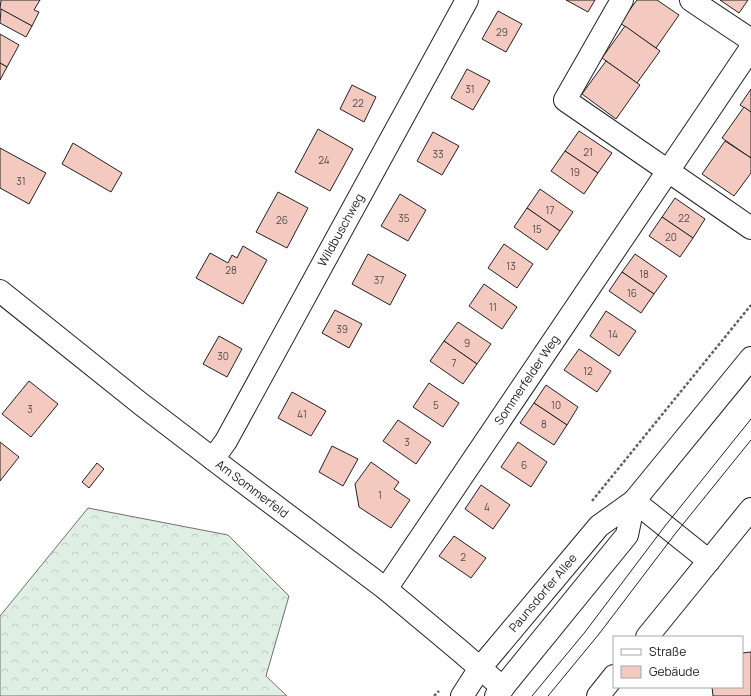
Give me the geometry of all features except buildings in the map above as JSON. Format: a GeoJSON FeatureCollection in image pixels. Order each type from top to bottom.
{"type":"FeatureCollection","features":[{"type":"Feature","properties":{"kind":"street","name":"Wildbuschweg"},"geometry":{"type":"LineString","coordinates":[[213,459],[226,441],[467,0]]}},
{"type":"Feature","properties":{"kind":"street"},"geometry":{"type":"LineString","coordinates":[[622,0],[565,100],[751,228]]}},
{"type":"Feature","properties":{"kind":"street"},"geometry":{"type":"LineString","coordinates":[[691,0],[751,40]]}},
{"type":"Feature","properties":{"kind":"street","name":"Sommerfelder Weg"},"geometry":{"type":"LineString","coordinates":[[386,589],[751,48]]}},
{"type":"Feature","properties":{"kind":"street","name":"Am Sommerfeld"},"geometry":{"type":"LineString","coordinates":[[0,291],[213,459],[386,589],[480,668],[499,692]]}},
{"type":"Feature","properties":{"kind":"street","name":"Paunsdorfer Allee"},"geometry":{"type":"LineString","coordinates":[[462,696],[480,668],[599,526],[634,501],[751,358]]}},
{"type":"Feature","properties":{"kind":"street"},"geometry":{"type":"LineString","coordinates":[[634,501],[709,561]]}},
{"type":"Feature","properties":{"kind":"street","name":"Paunsdorfer Allee"},"geometry":{"type":"LineString","coordinates":[[499,692],[627,535],[634,501]]}},
{"type":"Feature","properties":{"kind":"street"},"geometry":{"type":"LineString","coordinates":[[647,636],[751,510]]}},
{"type":"Feature","properties":{"kind":"street"},"geometry":{"type":"LineString","coordinates":[[598,696],[613,677]]}},
{"type":"Feature","properties":{"kind":"green space"},"geometry":{"type":"Polygon","coordinates":[[[88,508],[228,535],[289,596],[266,676],[287,696],[0,696],[0,616],[88,508]]]}},
{"type":"Feature","properties":{"kind":"tram line"},"geometry":{"type":"LineString","coordinates":[[532,696],[585,632],[665,526],[751,419]]}},
{"type":"Feature","properties":{"kind":"tram line"},"geometry":{"type":"LineString","coordinates":[[548,696],[599,634],[675,534],[751,440]]}}]}
